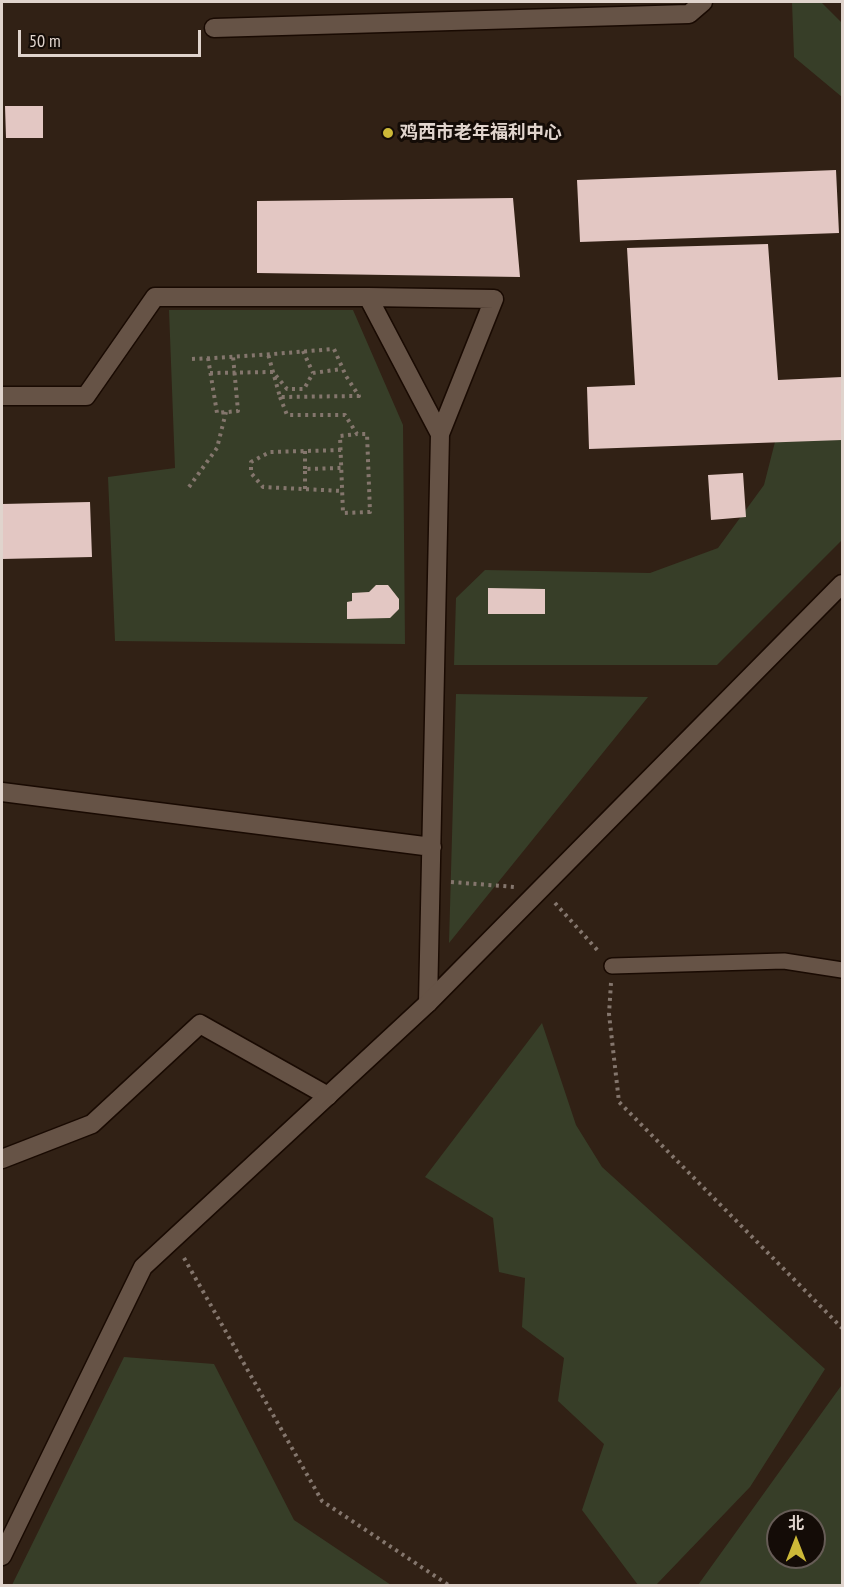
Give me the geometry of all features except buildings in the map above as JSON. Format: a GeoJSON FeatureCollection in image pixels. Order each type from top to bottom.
{"type":"FeatureCollection","features":[{"type":"Feature","properties":{"kind":"street"},"geometry":{"type":"LineString","coordinates":[[214,28],[689,14],[703,2]]}},
{"type":"Feature","properties":{"kind":"street"},"geometry":{"type":"LineString","coordinates":[[2,396],[86,396],[155,297],[494,299],[440,434],[428,1003]]}},
{"type":"Feature","properties":{"kind":"street"},"geometry":{"type":"LineString","coordinates":[[368,297],[440,434]]}},
{"type":"Feature","properties":{"kind":"street"},"geometry":{"type":"LineString","coordinates":[[2,1556],[143,1267],[428,1003],[843,584]]}},
{"type":"Feature","properties":{"kind":"street"},"geometry":{"type":"LineString","coordinates":[[2,792],[432,847]]}},
{"type":"Feature","properties":{"kind":"street"},"geometry":{"type":"LineString","coordinates":[[2,1159],[92,1124],[200,1024],[328,1096]]}},
{"type":"Feature","properties":{"kind":"lane"},"geometry":{"type":"LineString","coordinates":[[612,966],[784,961],[843,970]]}},
{"type":"Feature","properties":{"kind":"path"},"geometry":{"type":"LineString","coordinates":[[192,359],[334,349],[342,369],[359,396],[280,397]]}},
{"type":"Feature","properties":{"kind":"path"},"geometry":{"type":"LineString","coordinates":[[303,351],[313,373]]}},
{"type":"Feature","properties":{"kind":"path"},"geometry":{"type":"LineString","coordinates":[[268,354],[287,415],[345,415],[357,434]]}},
{"type":"Feature","properties":{"kind":"path"},"geometry":{"type":"LineString","coordinates":[[208,358],[217,413],[238,411],[233,356]]}},
{"type":"Feature","properties":{"kind":"path"},"geometry":{"type":"LineString","coordinates":[[313,373],[342,369]]}},
{"type":"Feature","properties":{"kind":"path"},"geometry":{"type":"LineString","coordinates":[[273,372],[287,389],[304,389]]}},
{"type":"Feature","properties":{"kind":"path"},"geometry":{"type":"LineString","coordinates":[[210,373],[273,372]]}},
{"type":"Feature","properties":{"kind":"path"},"geometry":{"type":"LineString","coordinates":[[300,397],[313,373]]}},
{"type":"Feature","properties":{"kind":"path"},"geometry":{"type":"LineString","coordinates":[[189,487],[217,448],[226,412]]}},
{"type":"Feature","properties":{"kind":"path"},"geometry":{"type":"LineString","coordinates":[[367,434],[370,512],[343,513],[341,450],[340,436],[367,434]]}},
{"type":"Feature","properties":{"kind":"path"},"geometry":{"type":"LineString","coordinates":[[341,450],[270,452],[251,462],[250,473],[263,486],[342,491]]}},
{"type":"Feature","properties":{"kind":"path"},"geometry":{"type":"LineString","coordinates":[[305,451],[305,489]]}},
{"type":"Feature","properties":{"kind":"path"},"geometry":{"type":"LineString","coordinates":[[305,469],[342,468]]}},
{"type":"Feature","properties":{"kind":"path"},"geometry":{"type":"LineString","coordinates":[[431,881],[542,888],[612,966],[609,1014],[619,1102],[843,1328]]}},
{"type":"Feature","properties":{"kind":"path"},"geometry":{"type":"LineString","coordinates":[[173,1239],[322,1501],[450,1586]]}},
{"type":"Feature","properties":{"kind":"green space"},"geometry":{"type":"Polygon","coordinates":[[[792,2],[822,3],[842,23],[842,97],[794,57],[792,2]]]}},
{"type":"Feature","properties":{"kind":"green space"},"geometry":{"type":"Polygon","coordinates":[[[169,310],[353,310],[403,425],[405,644],[115,641],[108,477],[175,468],[169,310]]]}},
{"type":"Feature","properties":{"kind":"green space"},"geometry":{"type":"Polygon","coordinates":[[[842,383],[842,540],[717,665],[454,665],[456,598],[485,570],[650,573],[718,548],[764,485],[776,438],[842,383]]]}},
{"type":"Feature","properties":{"kind":"green space"},"geometry":{"type":"Polygon","coordinates":[[[456,694],[648,697],[449,943],[456,694]]]}},
{"type":"Feature","properties":{"kind":"green space"},"geometry":{"type":"Polygon","coordinates":[[[542,1023],[576,1125],[602,1167],[825,1369],[750,1487],[656,1585],[638,1585],[582,1510],[604,1444],[558,1401],[564,1358],[522,1327],[525,1278],[499,1272],[493,1218],[425,1177],[542,1023]]]}},
{"type":"Feature","properties":{"kind":"green space"},"geometry":{"type":"Polygon","coordinates":[[[124,1357],[214,1364],[294,1520],[391,1585],[12,1585],[124,1357]]]}},
{"type":"Feature","properties":{"kind":"green space"},"geometry":{"type":"Polygon","coordinates":[[[841,1386],[842,1585],[698,1585],[841,1386]]]}},
{"type":"Feature","properties":{"kind":"place","name":"鸡西市老年福利中心"},"geometry":{"type":"Point","coordinates":[388,133]}}]}
